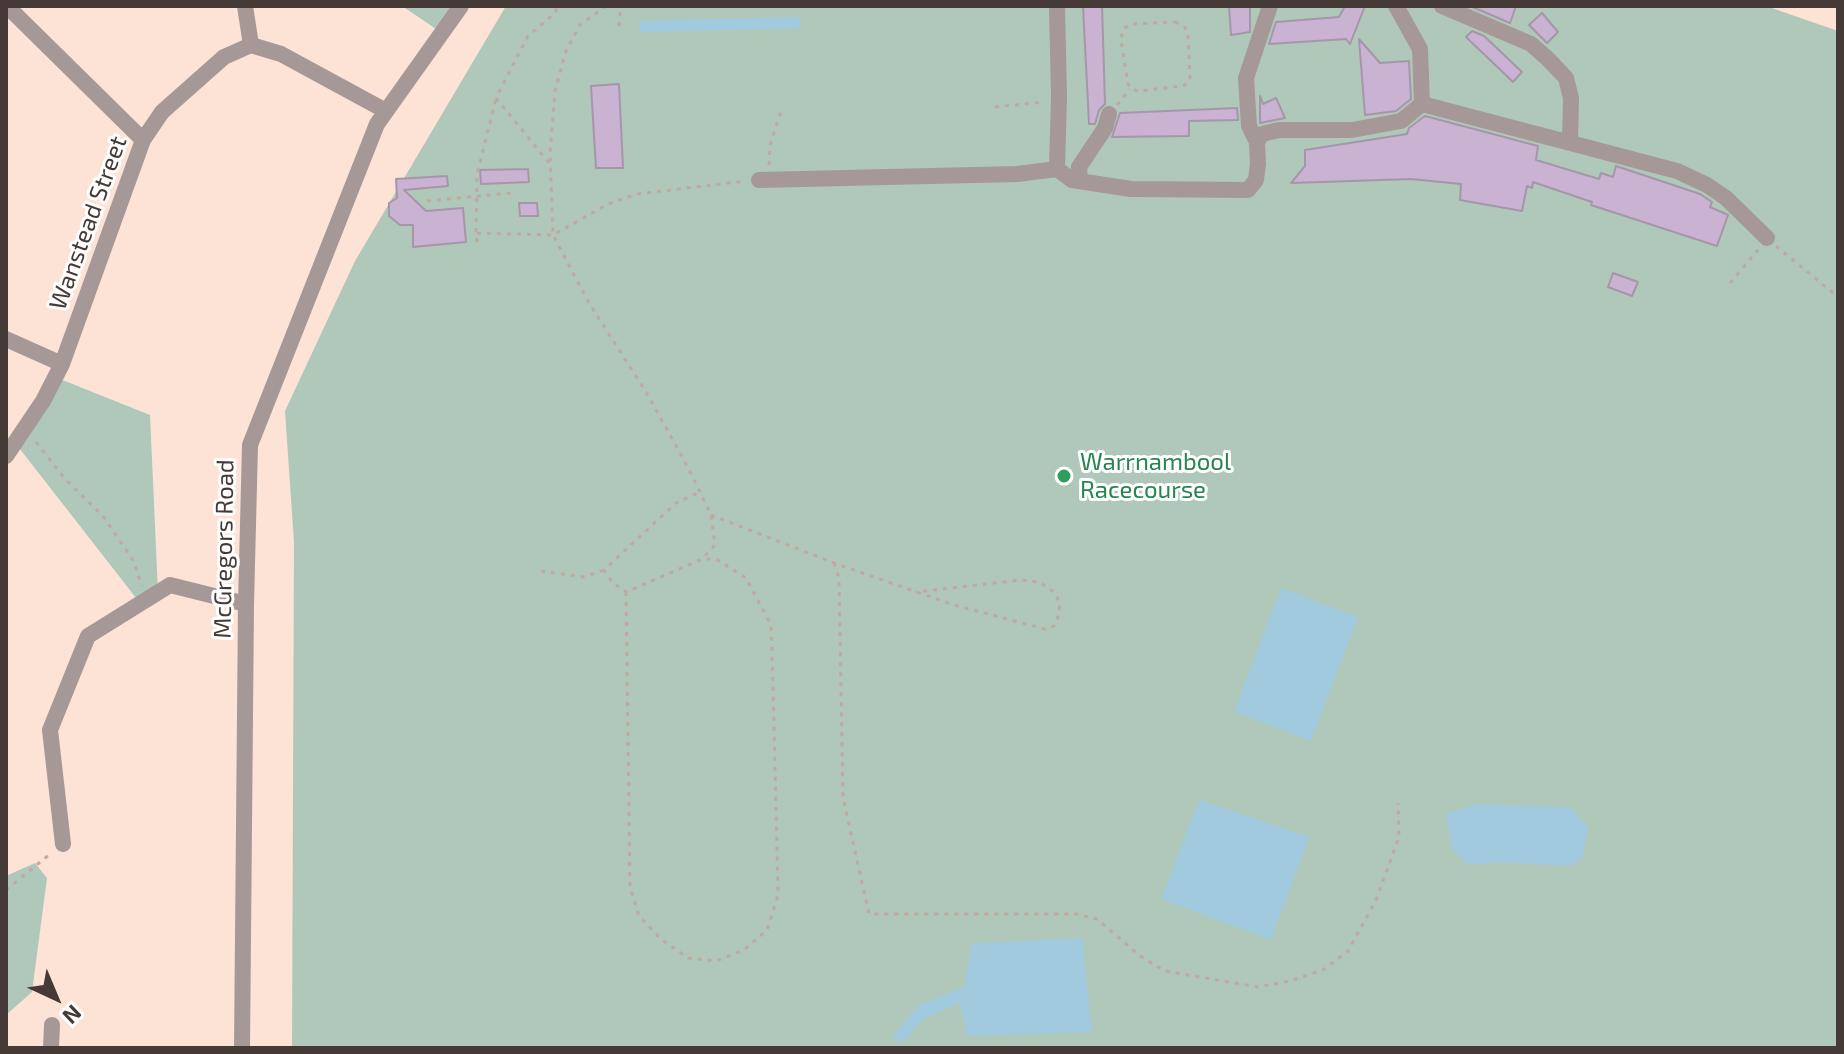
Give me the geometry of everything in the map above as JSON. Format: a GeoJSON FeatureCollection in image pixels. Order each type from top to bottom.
{"type":"FeatureCollection","features":[{"type":"Feature","properties":{"kind":"street"},"geometry":{"type":"LineString","coordinates":[[245,6],[251,45],[281,54],[386,111]]}},
{"type":"Feature","properties":{"kind":"street","name":"McGregors Road"},"geometry":{"type":"LineString","coordinates":[[242,1048],[250,445],[377,124],[461,6]]}},
{"type":"Feature","properties":{"kind":"street"},"geometry":{"type":"LineString","coordinates":[[1057,6],[1057,169]]}},
{"type":"Feature","properties":{"kind":"street"},"geometry":{"type":"LineString","coordinates":[[759,180],[1017,174],[1057,169],[1072,180],[1131,189],[1248,190],[1256,180],[1257,142],[1249,126],[1246,78],[1270,6]]}},
{"type":"Feature","properties":{"kind":"street"},"geometry":{"type":"LineString","coordinates":[[1396,6],[1420,49],[1422,104]]}},
{"type":"Feature","properties":{"kind":"street"},"geometry":{"type":"LineString","coordinates":[[1442,6],[1531,44],[1566,78],[1571,98],[1570,142]]}},
{"type":"Feature","properties":{"kind":"street"},"geometry":{"type":"LineString","coordinates":[[14,13],[143,140]]}},
{"type":"Feature","properties":{"kind":"street","name":"Wanstead Street"},"geometry":{"type":"LineString","coordinates":[[6,456],[43,401],[62,364],[143,140],[162,112],[224,57],[251,45]]}},
{"type":"Feature","properties":{"kind":"street"},"geometry":{"type":"LineString","coordinates":[[1257,142],[1262,134],[1279,130],[1352,130],[1401,121],[1422,104]]}},
{"type":"Feature","properties":{"kind":"street"},"geometry":{"type":"LineString","coordinates":[[1422,104],[1665,167],[1707,185],[1726,198],[1767,238]]}},
{"type":"Feature","properties":{"kind":"street"},"geometry":{"type":"LineString","coordinates":[[1080,181],[1079,167],[1105,128],[1109,114]]}},
{"type":"Feature","properties":{"kind":"street"},"geometry":{"type":"LineString","coordinates":[[6,339],[62,364]]}},
{"type":"Feature","properties":{"kind":"street"},"geometry":{"type":"LineString","coordinates":[[63,844],[50,730],[88,636],[170,585],[246,604]]}},
{"type":"Feature","properties":{"kind":"street"},"geometry":{"type":"LineString","coordinates":[[51,1048],[52,1025]]}},
{"type":"Feature","properties":{"kind":"path"},"geometry":{"type":"LineString","coordinates":[[477,242],[477,175],[496,98],[528,36],[555,13],[558,6]]}},
{"type":"Feature","properties":{"kind":"path"},"geometry":{"type":"LineString","coordinates":[[606,6],[580,25],[566,51],[555,91],[550,164],[553,235],[589,303],[646,392],[711,515],[715,545],[702,559]]}},
{"type":"Feature","properties":{"kind":"path"},"geometry":{"type":"LineString","coordinates":[[619,26],[621,6]]}},
{"type":"Feature","properties":{"kind":"path"},"geometry":{"type":"LineString","coordinates":[[1175,22],[1184,26],[1188,33],[1188,83],[1138,91],[1131,89],[1121,40],[1123,29],[1131,24],[1175,22]]}},
{"type":"Feature","properties":{"kind":"path"},"geometry":{"type":"LineString","coordinates":[[1109,114],[1131,89]]}},
{"type":"Feature","properties":{"kind":"path"},"geometry":{"type":"LineString","coordinates":[[995,107],[1039,104],[1059,96]]}},
{"type":"Feature","properties":{"kind":"path"},"geometry":{"type":"LineString","coordinates":[[496,98],[550,164]]}},
{"type":"Feature","properties":{"kind":"path"},"geometry":{"type":"LineString","coordinates":[[476,233],[553,235],[608,204],[637,194],[759,180],[771,162],[770,145],[781,111]]}},
{"type":"Feature","properties":{"kind":"path"},"geometry":{"type":"LineString","coordinates":[[427,201],[511,193]]}},
{"type":"Feature","properties":{"kind":"path"},"geometry":{"type":"LineString","coordinates":[[1730,283],[1767,238],[1838,297]]}},
{"type":"Feature","properties":{"kind":"path"},"geometry":{"type":"LineString","coordinates":[[36,442],[65,479],[103,516],[139,574],[145,601]]}},
{"type":"Feature","properties":{"kind":"path"},"geometry":{"type":"LineString","coordinates":[[541,571],[583,577],[604,570],[676,503],[700,492]]}},
{"type":"Feature","properties":{"kind":"path"},"geometry":{"type":"LineString","coordinates":[[711,515],[916,592],[1045,629],[1054,626],[1060,603],[1054,592],[1039,582],[1021,580],[916,592]]}},
{"type":"Feature","properties":{"kind":"path"},"geometry":{"type":"LineString","coordinates":[[702,559],[716,559],[746,578],[771,625],[778,895],[767,930],[744,950],[716,961],[688,958],[661,939],[639,916],[630,887],[626,592],[702,559]]}},
{"type":"Feature","properties":{"kind":"path"},"geometry":{"type":"LineString","coordinates":[[834,563],[839,578],[843,798],[869,914],[1076,914],[1097,919],[1140,956],[1165,971],[1258,987],[1290,981],[1323,970],[1348,951],[1376,900],[1399,837],[1398,803]]}},
{"type":"Feature","properties":{"kind":"path"},"geometry":{"type":"LineString","coordinates":[[604,570],[612,582],[626,592]]}},
{"type":"Feature","properties":{"kind":"path"},"geometry":{"type":"LineString","coordinates":[[6,890],[63,844]]}},
{"type":"Feature","properties":{"kind":"green space"},"geometry":{"type":"Polygon","coordinates":[[[402,6],[461,6],[442,33],[402,6]]]}},
{"type":"Feature","properties":{"kind":"green space","name":"Warrnambool Racecourse"},"geometry":{"type":"Polygon","coordinates":[[[506,6],[1766,6],[1838,31],[1838,1048],[292,1048],[294,542],[285,411],[355,261],[506,6]]]}},
{"type":"Feature","properties":{"kind":"green space"},"geometry":{"type":"Polygon","coordinates":[[[55,377],[150,415],[158,593],[140,603],[16,444],[55,377]]]}},
{"type":"Feature","properties":{"kind":"green space"},"geometry":{"type":"Polygon","coordinates":[[[35,863],[47,878],[32,992],[6,1015],[6,876],[35,863]]]}},
{"type":"Feature","properties":{"kind":"water"},"geometry":{"type":"Polygon","coordinates":[[[800,17],[800,28],[639,32],[640,21],[800,17]]]}},
{"type":"Feature","properties":{"kind":"water"},"geometry":{"type":"Polygon","coordinates":[[[1281,588],[1358,617],[1311,741],[1234,712],[1281,588]]]}},
{"type":"Feature","properties":{"kind":"water"},"geometry":{"type":"Polygon","coordinates":[[[1199,800],[1309,837],[1271,940],[1161,899],[1199,800]]]}},
{"type":"Feature","properties":{"kind":"water"},"geometry":{"type":"Polygon","coordinates":[[[1477,804],[1569,807],[1588,826],[1583,856],[1571,866],[1499,862],[1468,865],[1452,850],[1446,814],[1477,804]]]}},
{"type":"Feature","properties":{"kind":"water"},"geometry":{"type":"Polygon","coordinates":[[[1082,938],[1092,1032],[967,1036],[960,1003],[925,1018],[902,1043],[892,1037],[919,1005],[964,987],[972,943],[1082,938]]]}},
{"type":"Feature","properties":{"kind":"building"},"geometry":{"type":"Polygon","coordinates":[[[1083,6],[1102,6],[1105,104],[1099,110],[1095,124],[1089,124],[1083,6]]]}},
{"type":"Feature","properties":{"kind":"building"},"geometry":{"type":"Polygon","coordinates":[[[1229,6],[1250,6],[1250,32],[1231,35],[1229,6]]]}},
{"type":"Feature","properties":{"kind":"building"},"geometry":{"type":"Polygon","coordinates":[[[1345,6],[1365,6],[1350,44],[1346,39],[1269,44],[1276,22],[1339,17],[1345,6]]]}},
{"type":"Feature","properties":{"kind":"building"},"geometry":{"type":"Polygon","coordinates":[[[1470,6],[1516,6],[1510,23],[1470,6]]]}},
{"type":"Feature","properties":{"kind":"building"},"geometry":{"type":"Polygon","coordinates":[[[1542,13],[1558,32],[1547,43],[1529,25],[1542,13]]]}},
{"type":"Feature","properties":{"kind":"building"},"geometry":{"type":"Polygon","coordinates":[[[1472,31],[1484,36],[1522,72],[1513,82],[1466,37],[1472,31]]]}},
{"type":"Feature","properties":{"kind":"building"},"geometry":{"type":"Polygon","coordinates":[[[1359,39],[1380,63],[1409,61],[1411,99],[1396,111],[1365,115],[1359,39]]]}},
{"type":"Feature","properties":{"kind":"building"},"geometry":{"type":"Polygon","coordinates":[[[619,84],[623,168],[596,168],[591,86],[619,84]]]}},
{"type":"Feature","properties":{"kind":"building"},"geometry":{"type":"Polygon","coordinates":[[[1260,96],[1263,104],[1276,98],[1285,118],[1260,123],[1260,96]]]}},
{"type":"Feature","properties":{"kind":"building"},"geometry":{"type":"Polygon","coordinates":[[[1237,108],[1238,120],[1189,121],[1189,136],[1112,137],[1120,113],[1237,108]]]}},
{"type":"Feature","properties":{"kind":"building"},"geometry":{"type":"Polygon","coordinates":[[[1425,116],[1538,146],[1536,160],[1599,179],[1601,173],[1613,177],[1616,166],[1700,194],[1712,202],[1710,207],[1728,215],[1717,246],[1591,205],[1592,202],[1533,182],[1532,188],[1527,186],[1522,211],[1460,200],[1461,184],[1411,179],[1291,183],[1305,166],[1305,150],[1407,134],[1409,128],[1425,116]]]}},
{"type":"Feature","properties":{"kind":"building"},"geometry":{"type":"Polygon","coordinates":[[[528,169],[529,182],[481,184],[480,170],[528,169]]]}},
{"type":"Feature","properties":{"kind":"building"},"geometry":{"type":"Polygon","coordinates":[[[447,176],[448,186],[404,190],[426,211],[463,208],[466,242],[413,247],[413,225],[400,225],[389,216],[389,203],[397,198],[396,179],[447,176]]]}},
{"type":"Feature","properties":{"kind":"building"},"geometry":{"type":"Polygon","coordinates":[[[519,203],[537,203],[538,216],[520,216],[519,203]]]}},
{"type":"Feature","properties":{"kind":"building"},"geometry":{"type":"Polygon","coordinates":[[[1613,273],[1638,282],[1632,296],[1608,287],[1613,273]]]}},
{"type":"Feature","properties":{"kind":"place","name":"Warrnambool Racecourse"},"geometry":{"type":"Point","coordinates":[1064,476]}}]}
